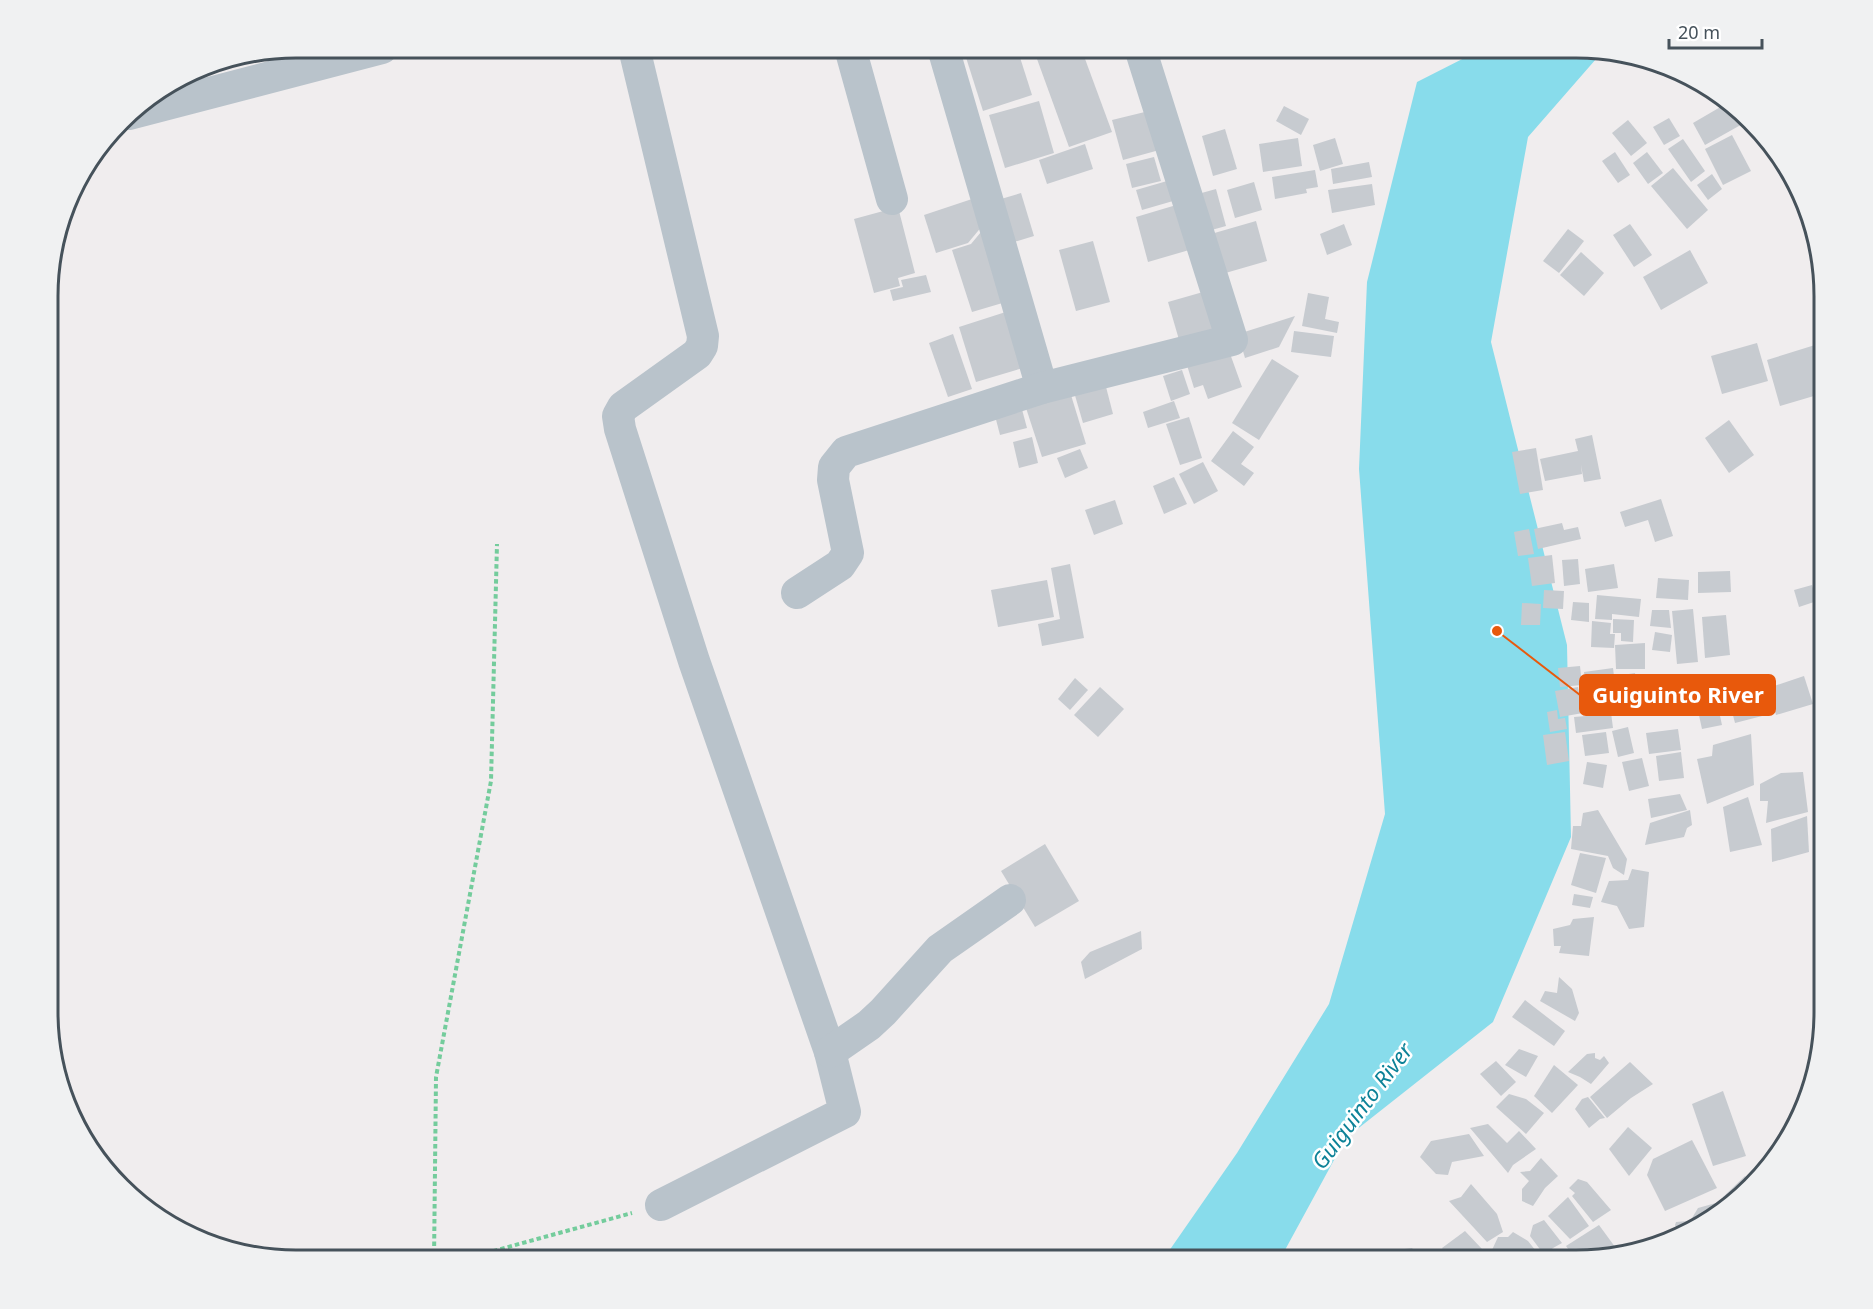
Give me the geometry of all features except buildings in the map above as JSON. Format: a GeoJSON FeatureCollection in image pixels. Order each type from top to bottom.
{"type":"FeatureCollection","features":[{"type":"Feature","properties":{"kind":"street"},"geometry":{"type":"LineString","coordinates":[[152,108],[340,59]]}},
{"type":"Feature","properties":{"kind":"street"},"geometry":{"type":"LineString","coordinates":[[637,59],[703,336],[702,346],[697,354],[623,407],[618,416],[620,429],[693,661],[830,1052],[845,1112],[662,1205]]}},
{"type":"Feature","properties":{"kind":"street"},"geometry":{"type":"LineString","coordinates":[[853,59],[892,199]]}},
{"type":"Feature","properties":{"kind":"street"},"geometry":{"type":"LineString","coordinates":[[946,59],[1042,388]]}},
{"type":"Feature","properties":{"kind":"street"},"geometry":{"type":"LineString","coordinates":[[797,593],[840,565],[848,553],[833,480],[834,467],[846,452],[1042,388],[1232,340],[1143,59]]}},
{"type":"Feature","properties":{"kind":"street"},"geometry":{"type":"LineString","coordinates":[[830,1052],[869,1025],[883,1012],[940,949],[1010,900]]}},
{"type":"Feature","properties":{"kind":"path"},"geometry":{"type":"LineString","coordinates":[[434,1250],[436,1077],[491,781],[497,544]]}},
{"type":"Feature","properties":{"kind":"path"},"geometry":{"type":"LineString","coordinates":[[497,1250],[662,1205]]}},
{"type":"Feature","properties":{"kind":"water"},"geometry":{"type":"Polygon","coordinates":[[[1462,59],[1596,59],[1528,137],[1491,342],[1567,645],[1571,837],[1493,1022],[1346,1138],[1285,1250],[1170,1250],[1237,1153],[1329,1004],[1385,814],[1359,469],[1367,282],[1417,82],[1462,59]]]}},
{"type":"Feature","properties":{"kind":"place","name":"Guiguinto River"},"geometry":{"type":"Point","coordinates":[1497,631]}}]}
